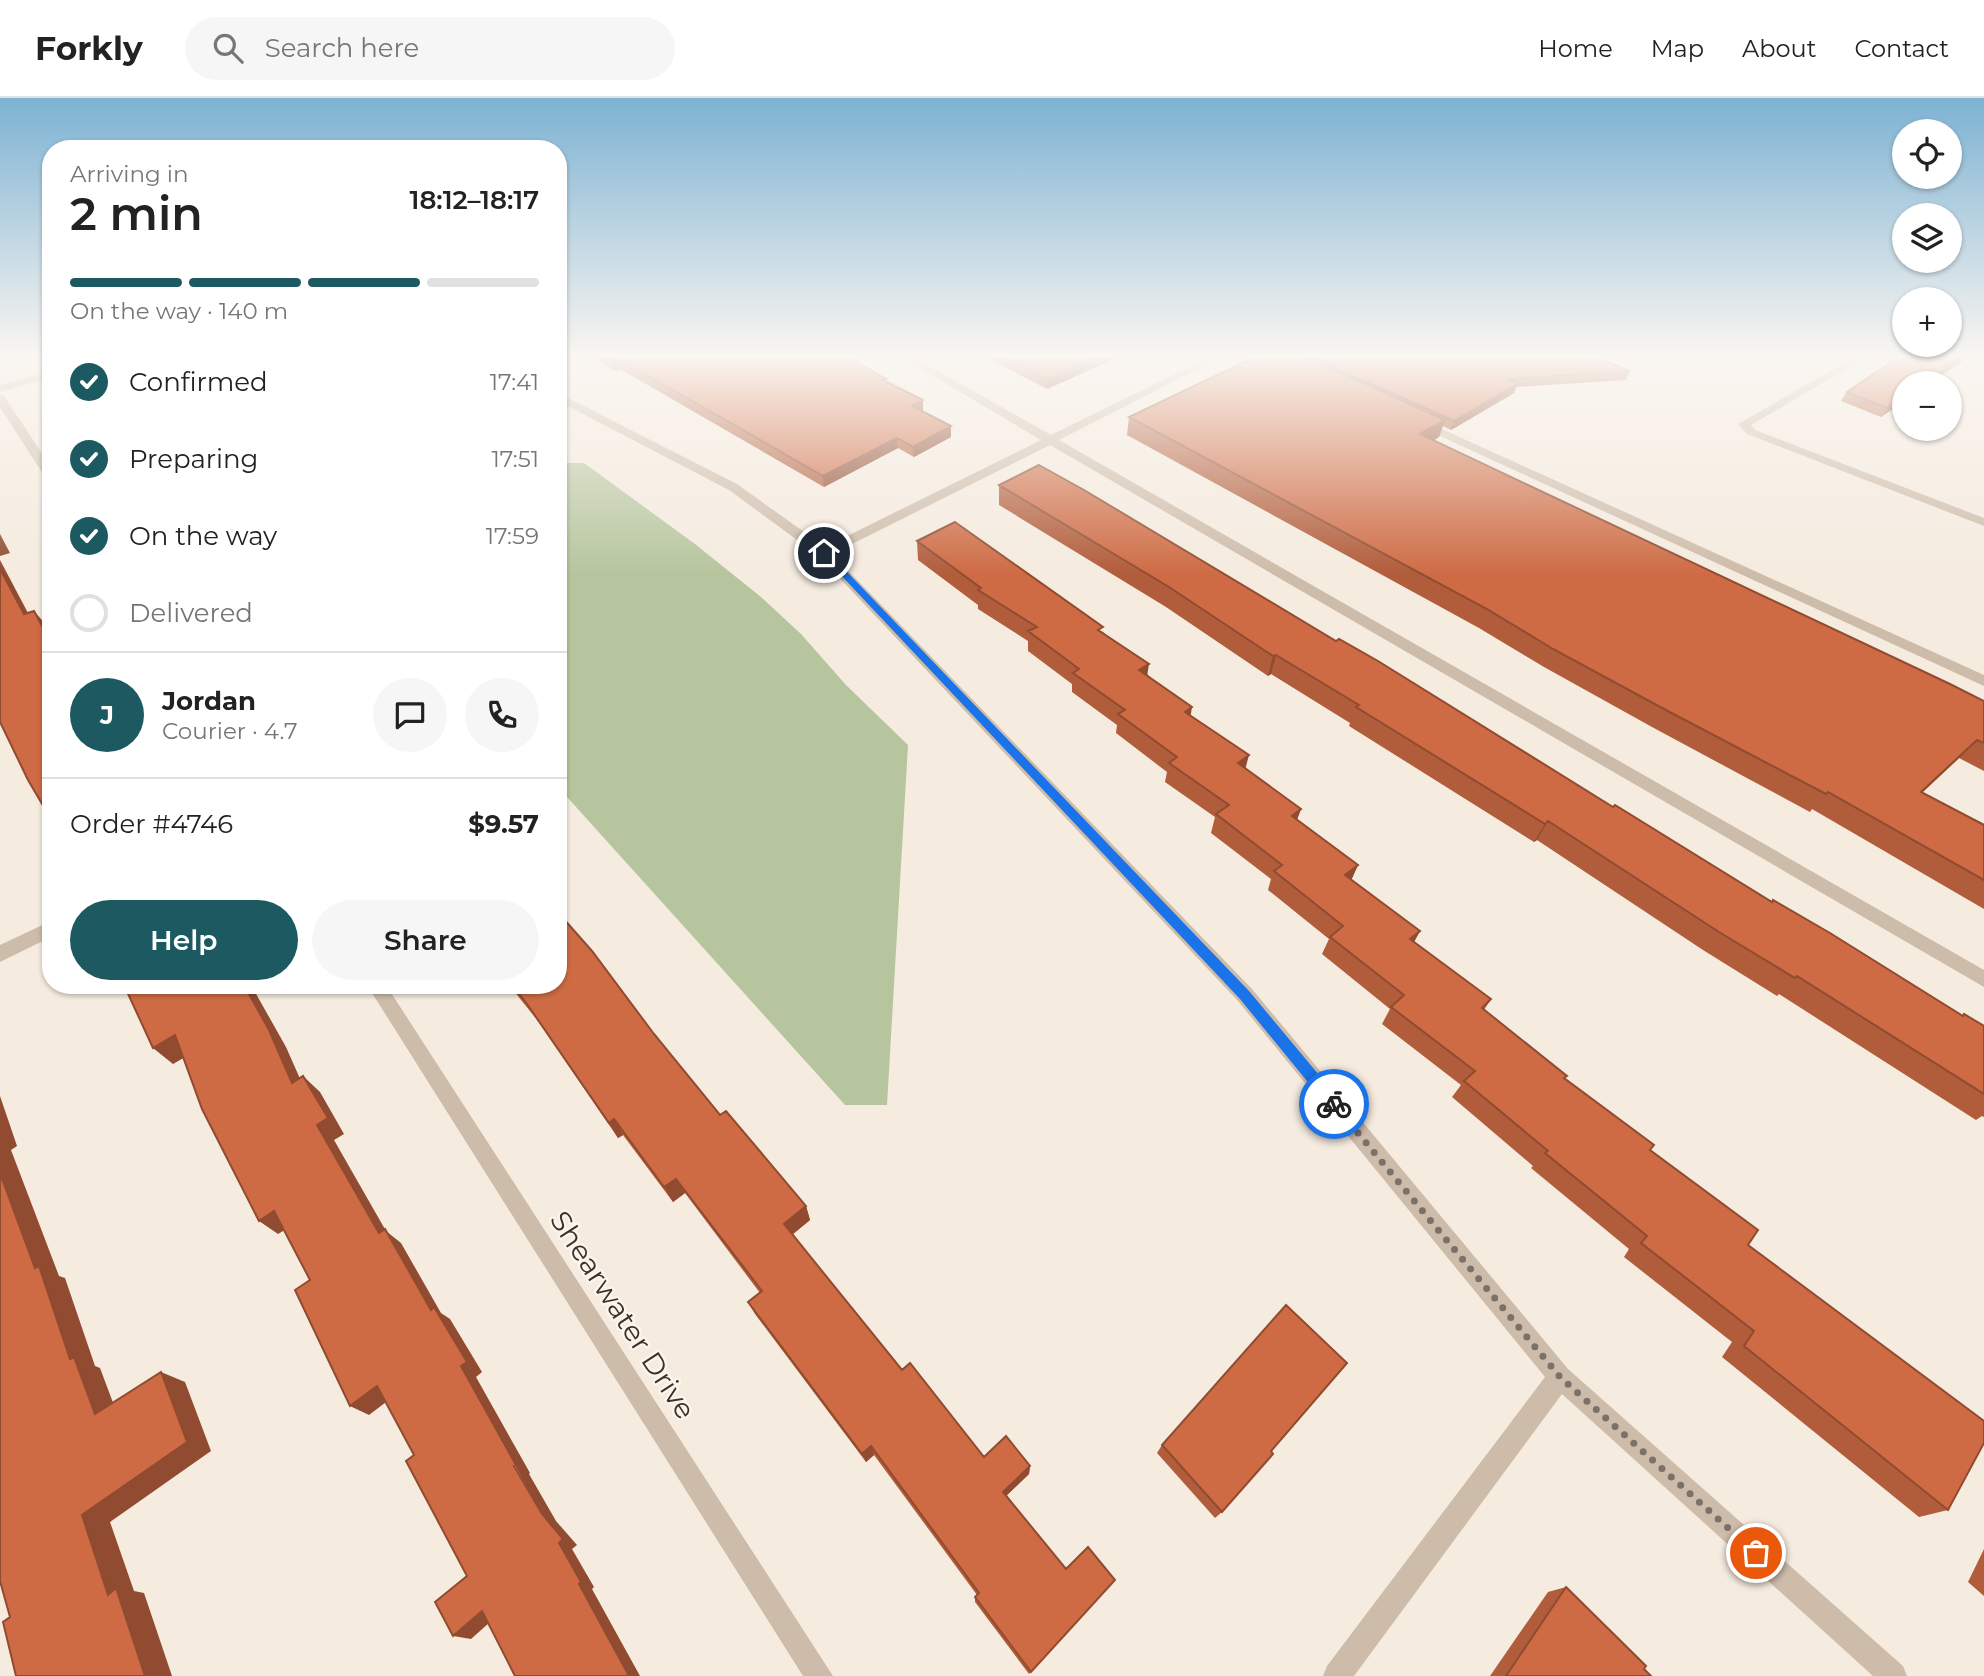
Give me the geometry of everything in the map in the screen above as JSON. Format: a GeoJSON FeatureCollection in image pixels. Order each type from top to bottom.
{"type":"FeatureCollection","features":[{"type":"Feature","properties":{"kind":"street"},"geometry":{"type":"LineString","coordinates":[[19,428],[42,463]]}},
{"type":"Feature","properties":{"kind":"street"},"geometry":{"type":"LineString","coordinates":[[619,428],[733,487],[824,553],[1245,995],[1560,1377],[1893,1676]]}},
{"type":"Feature","properties":{"kind":"street"},"geometry":{"type":"LineString","coordinates":[[1029,428],[1984,979]]}},
{"type":"Feature","properties":{"kind":"street"},"geometry":{"type":"LineString","coordinates":[[824,553],[1075,428]]}},
{"type":"Feature","properties":{"kind":"street"},"geometry":{"type":"LineString","coordinates":[[1430,428],[1984,681]]}},
{"type":"Feature","properties":{"kind":"street"},"geometry":{"type":"LineString","coordinates":[[1747,428],[1751,432],[1984,522]]}},
{"type":"Feature","properties":{"kind":"street"},"geometry":{"type":"LineString","coordinates":[[0,954],[42,933]]}},
{"type":"Feature","properties":{"kind":"street","name":"Shearwater Drive"},"geometry":{"type":"LineString","coordinates":[[382,994],[819,1676]]}},
{"type":"Feature","properties":{"kind":"street"},"geometry":{"type":"LineString","coordinates":[[1337,1676],[1560,1377]]}},
{"type":"Feature","properties":{"kind":"green space"},"geometry":{"type":"Polygon","coordinates":[[[567,463],[584,463],[695,544],[761,597],[801,634],[846,685],[908,745],[887,1105],[845,1105],[567,797],[567,463]]]}},
{"type":"Feature","properties":{"kind":"building"},"geometry":{"type":"Polygon","coordinates":[[[739,428],[948,428],[913,447],[897,438],[823,476],[739,428]]]}},
{"type":"Feature","properties":{"kind":"building"},"geometry":{"type":"Polygon","coordinates":[[[1149,428],[1431,428],[1420,434],[1984,701],[1984,743],[1977,740],[1921,792],[1984,825],[1984,880],[1828,792],[1826,794],[1553,649],[1487,609],[1149,428]]]}},
{"type":"Feature","properties":{"kind":"building"},"geometry":{"type":"Polygon","coordinates":[[[1039,465],[1336,641],[1339,639],[1378,661],[1613,807],[1615,805],[1772,902],[1773,900],[1830,933],[1963,1016],[1964,1014],[1984,1026],[1984,1094],[1797,976],[1795,978],[1719,932],[1548,821],[1545,824],[1356,707],[1359,705],[1276,655],[1273,656],[1169,587],[999,485],[1039,465]]]}},
{"type":"Feature","properties":{"kind":"building"},"geometry":{"type":"Polygon","coordinates":[[[955,522],[1103,627],[1098,630],[1149,664],[1139,670],[1192,707],[1185,712],[1249,755],[1238,763],[1301,809],[1292,816],[1358,865],[1345,875],[1420,931],[1410,939],[1491,999],[1482,1008],[1567,1076],[1564,1078],[1654,1145],[1650,1150],[1758,1230],[1748,1245],[1984,1421],[1984,1443],[1948,1510],[1744,1346],[1754,1331],[1641,1243],[1647,1236],[1545,1153],[1548,1151],[1464,1081],[1475,1071],[1391,1007],[1404,995],[1330,937],[1343,926],[1274,871],[1282,865],[1216,814],[1229,805],[1169,763],[1177,757],[1118,714],[1125,710],[1073,673],[1079,669],[1028,631],[1037,627],[978,590],[981,588],[917,541],[955,522]]]}},
{"type":"Feature","properties":{"kind":"building"},"geometry":{"type":"Polygon","coordinates":[[[0,569],[24,614],[34,611],[42,626],[42,804],[0,722],[0,569]]]}},
{"type":"Feature","properties":{"kind":"building"},"geometry":{"type":"Polygon","coordinates":[[[567,923],[720,1115],[726,1111],[806,1206],[784,1224],[902,1370],[910,1363],[984,1457],[1006,1436],[1030,1466],[1003,1492],[1066,1569],[1088,1547],[1115,1580],[1031,1672],[975,1597],[979,1593],[871,1446],[862,1454],[748,1302],[762,1291],[676,1179],[664,1187],[614,1119],[609,1123],[519,994],[567,994],[567,923]]]}},
{"type":"Feature","properties":{"kind":"building"},"geometry":{"type":"Polygon","coordinates":[[[128,994],[249,994],[269,1030],[292,1083],[303,1076],[328,1118],[317,1125],[379,1233],[385,1229],[431,1310],[434,1307],[467,1362],[461,1366],[542,1514],[563,1539],[559,1543],[629,1676],[515,1676],[482,1611],[453,1636],[435,1602],[467,1576],[406,1461],[414,1455],[377,1386],[350,1406],[295,1290],[310,1280],[274,1211],[259,1221],[202,1109],[175,1035],[153,1048],[128,994]]]}},
{"type":"Feature","properties":{"kind":"building"},"geometry":{"type":"Polygon","coordinates":[[[0,1173],[35,1268],[39,1266],[70,1359],[74,1357],[95,1414],[161,1372],[187,1442],[82,1515],[108,1595],[116,1588],[145,1676],[16,1676],[3,1622],[10,1617],[0,1581],[0,1173]]]}},
{"type":"Feature","properties":{"kind":"building"},"geometry":{"type":"Polygon","coordinates":[[[1286,1305],[1347,1363],[1222,1512],[1162,1445],[1286,1305]]]}},
{"type":"Feature","properties":{"kind":"building"},"geometry":{"type":"Polygon","coordinates":[[[1566,1587],[1646,1666],[1644,1669],[1651,1676],[1506,1676],[1566,1587]]]}},
{"type":"Feature","properties":{"kind":"way so far"},"geometry":{"type":"LineString","coordinates":[[1334,1104],[1560,1377],[1756,1553]]}},
{"type":"Feature","properties":{"kind":"route"},"geometry":{"type":"LineString","coordinates":[[824,553],[1245,995],[1334,1104]]}}]}
